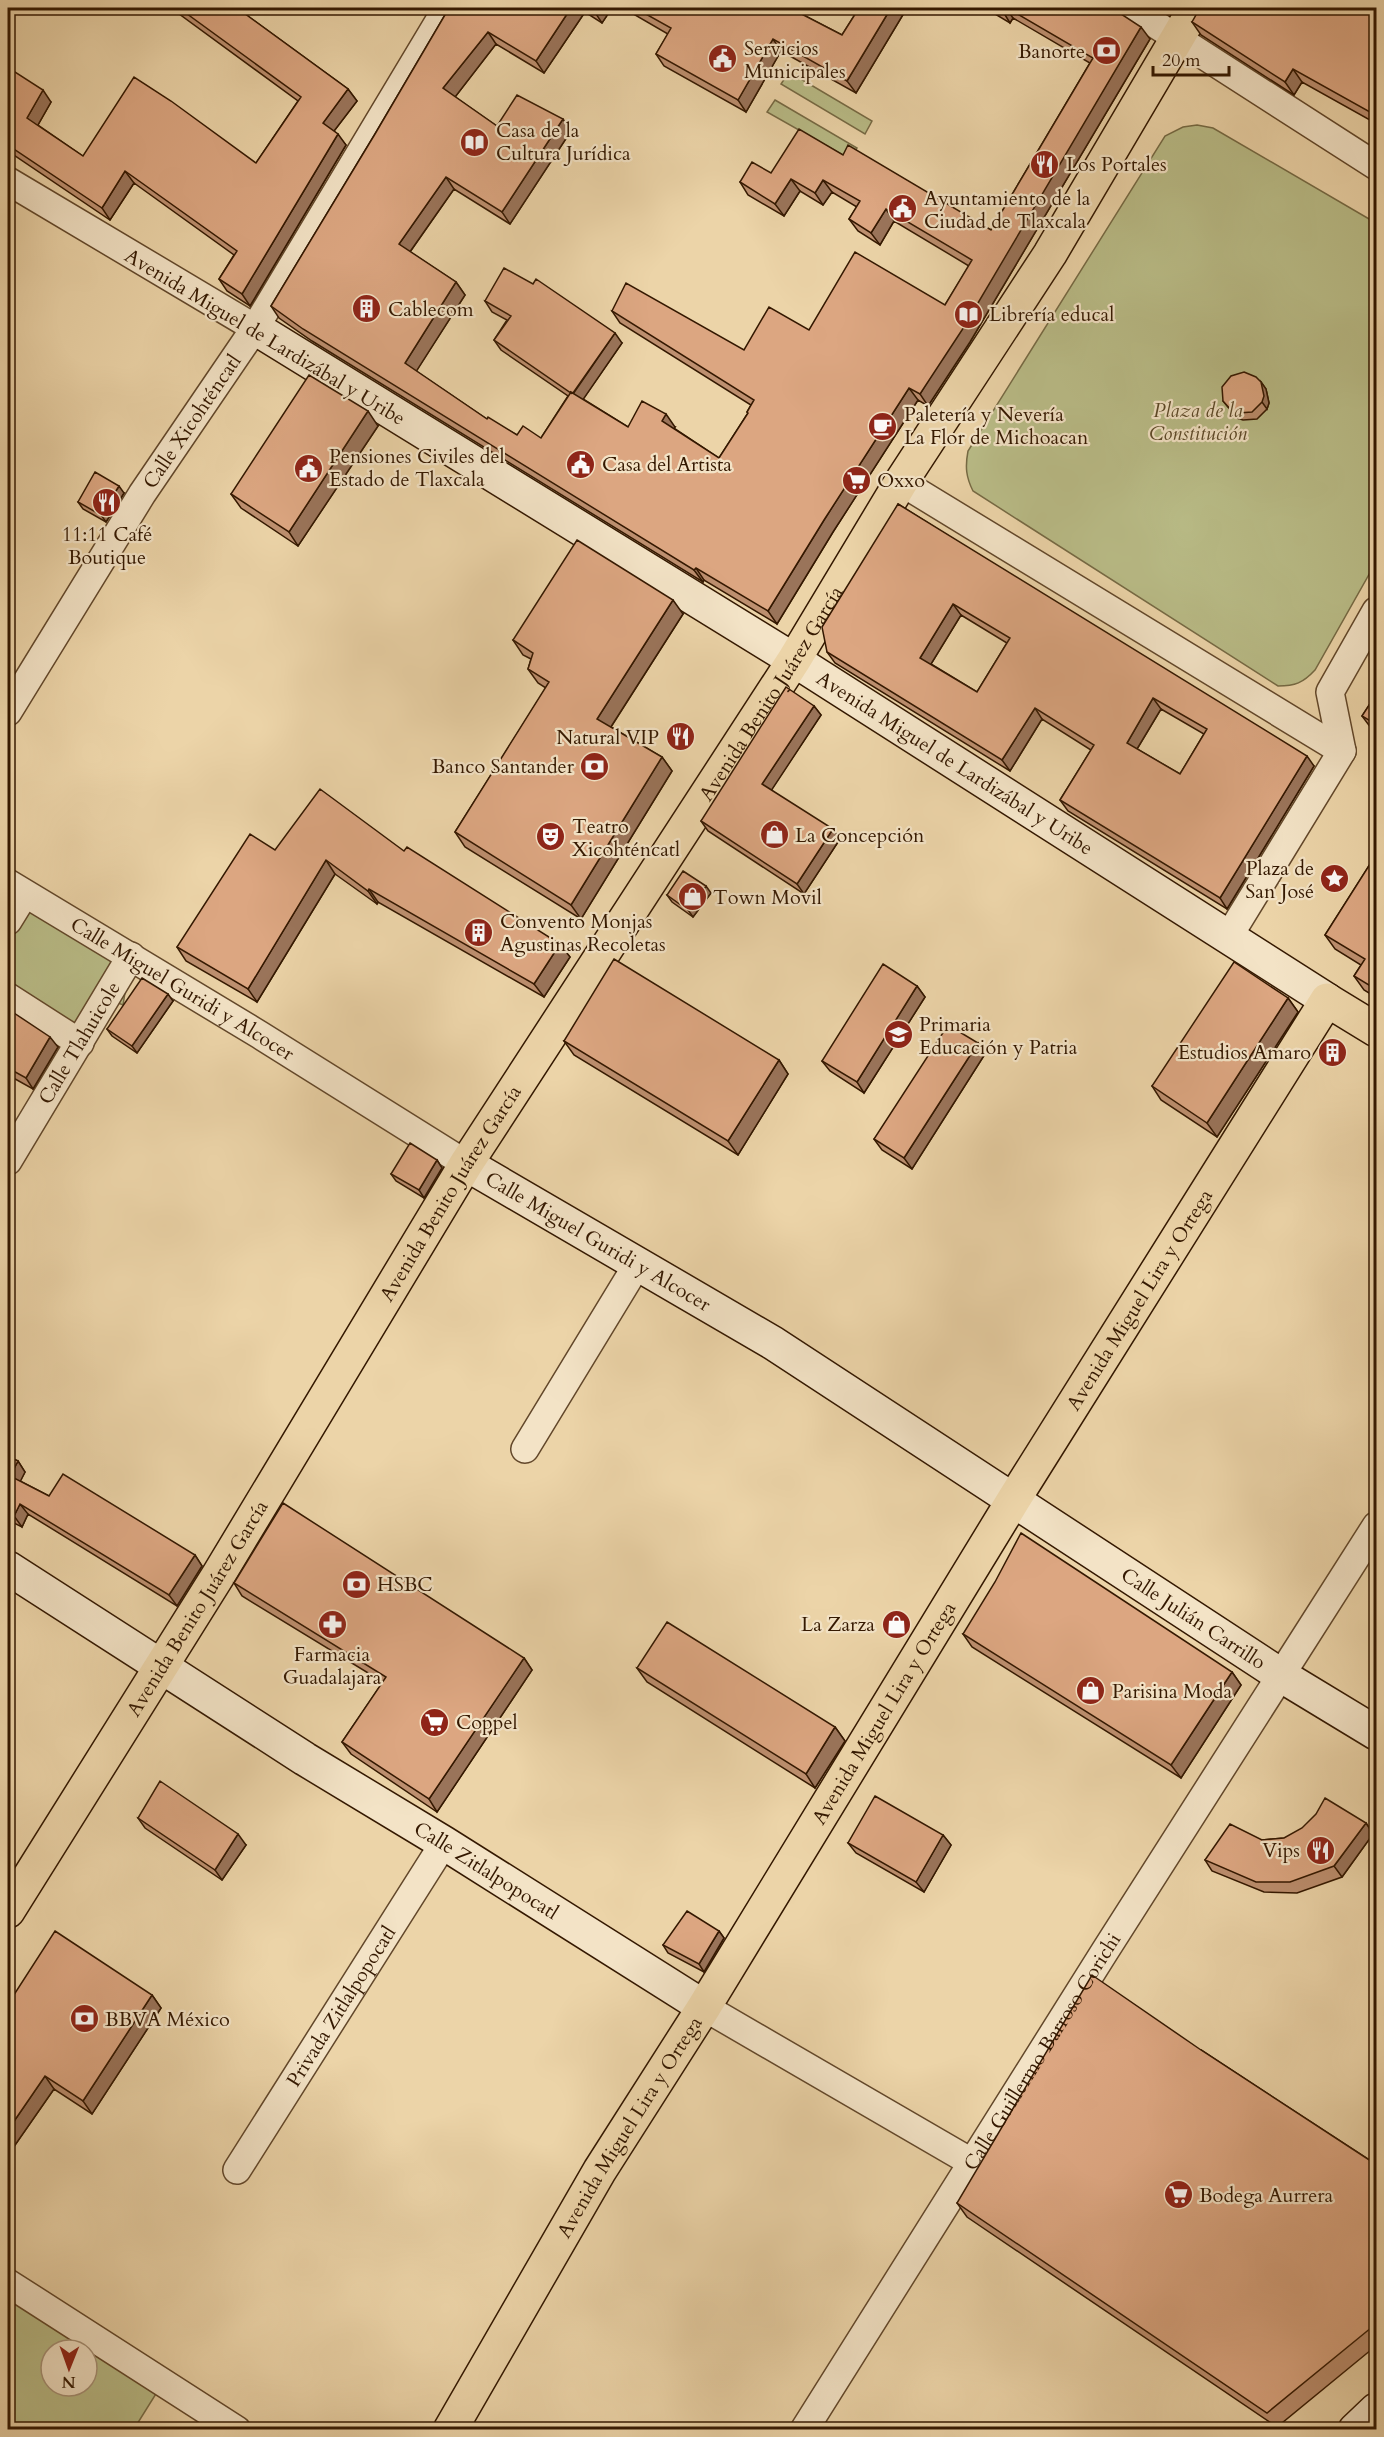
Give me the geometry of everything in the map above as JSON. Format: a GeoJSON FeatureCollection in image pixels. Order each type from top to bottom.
{"type":"FeatureCollection","features":[{"type":"Feature","properties":{"kind":"main road"},"geometry":{"type":"LineString","coordinates":[[901,482],[1050,254],[1195,8]]}},
{"type":"Feature","properties":{"kind":"main road","name":"Avenida Benito Juárez García"},"geometry":{"type":"LineString","coordinates":[[8,1911],[162,1666],[466,1164],[794,660],[901,482]]}},
{"type":"Feature","properties":{"kind":"main road","name":"Avenida Miguel de Lardizábal y Uribe"},"geometry":{"type":"LineString","coordinates":[[1327,1000],[1377,1030]]}},
{"type":"Feature","properties":{"kind":"main road","name":"Avenida Miguel Lira y Ortega"},"geometry":{"type":"LineString","coordinates":[[450,2430],[600,2170],[704,2007],[1014,1499],[1327,1000]]}},
{"type":"Feature","properties":{"kind":"street","name":"Calle Xicohténcatl"},"geometry":{"type":"LineString","coordinates":[[8,712],[142,494],[255,328],[446,8]]}},
{"type":"Feature","properties":{"kind":"street"},"geometry":{"type":"LineString","coordinates":[[1130,8],[1377,166]]}},
{"type":"Feature","properties":{"kind":"street","name":"Avenida Miguel de Lardizábal y Uribe"},"geometry":{"type":"LineString","coordinates":[[8,181],[255,328],[794,660],[1327,1000]]}},
{"type":"Feature","properties":{"kind":"street"},"geometry":{"type":"LineString","coordinates":[[901,482],[1342,751]]}},
{"type":"Feature","properties":{"kind":"street"},"geometry":{"type":"LineString","coordinates":[[1229,936],[1342,751],[1330,692],[1377,610]]}},
{"type":"Feature","properties":{"kind":"street"},"geometry":{"type":"LineString","coordinates":[[8,921],[16,889]]}},
{"type":"Feature","properties":{"kind":"street","name":"Calle Miguel Guridi y Alcocer"},"geometry":{"type":"LineString","coordinates":[[16,889],[131,956],[466,1164],[773,1343],[1014,1499]]}},
{"type":"Feature","properties":{"kind":"street","name":"Calle Tlahuicole"},"geometry":{"type":"LineString","coordinates":[[8,1161],[131,956]]}},
{"type":"Feature","properties":{"kind":"street"},"geometry":{"type":"LineString","coordinates":[[8,997],[80,1043]]}},
{"type":"Feature","properties":{"kind":"street"},"geometry":{"type":"LineString","coordinates":[[525,1449],[637,1265]]}},
{"type":"Feature","properties":{"kind":"street","name":"Calle Julián Carrillo"},"geometry":{"type":"LineString","coordinates":[[1014,1499],[1282,1676],[1377,1733]]}},
{"type":"Feature","properties":{"kind":"street","name":"Calle Guillermo Barroso Corichi"},"geometry":{"type":"LineString","coordinates":[[804,2430],[971,2162],[1377,1526]]}},
{"type":"Feature","properties":{"kind":"street","name":"Calle Zitlalpopocatl"},"geometry":{"type":"LineString","coordinates":[[8,1568],[305,1759],[444,1843],[704,2007],[971,2162]]}},
{"type":"Feature","properties":{"kind":"street","name":"Privada Zitlalpopocatl"},"geometry":{"type":"LineString","coordinates":[[237,2170],[444,1843]]}},
{"type":"Feature","properties":{"kind":"street"},"geometry":{"type":"LineString","coordinates":[[8,2283],[237,2430]]}},
{"type":"Feature","properties":{"kind":"street"},"geometry":{"type":"LineString","coordinates":[[1355,2430],[1377,2410]]}},
{"type":"Feature","properties":{"kind":"green space"},"geometry":{"type":"Polygon","coordinates":[[[789,72],[872,121],[865,134],[781,84],[789,72]]]}},
{"type":"Feature","properties":{"kind":"green space"},"geometry":{"type":"Polygon","coordinates":[[[775,100],[857,148],[850,159],[767,112],[775,100]]]}},
{"type":"Feature","properties":{"kind":"green space","name":"Plaza de la Constitución"},"geometry":{"type":"Polygon","coordinates":[[[1197,125],[1213,128],[1376,223],[1376,562],[1315,670],[1303,681],[1289,685],[1278,686],[973,491],[967,472],[968,451],[1165,136],[1183,127],[1197,125]]]}},
{"type":"Feature","properties":{"kind":"green space"},"geometry":{"type":"Polygon","coordinates":[[[24,895],[131,956],[123,1005],[106,998],[80,1043],[8,997],[8,921],[24,895]]]}},
{"type":"Feature","properties":{"kind":"green space"},"geometry":{"type":"Polygon","coordinates":[[[8,2295],[77,2338],[39,2338],[39,2398],[99,2398],[99,2352],[159,2389],[134,2429],[8,2429],[8,2295]]]}},
{"type":"Feature","properties":{"kind":"building"},"geometry":{"type":"Polygon","coordinates":[[[179,8],[237,8],[348,89],[323,123],[338,134],[242,294],[219,279],[237,251],[125,171],[102,208],[8,145],[8,77],[12,70],[43,90],[27,118],[83,156],[134,77],[256,163],[301,97],[179,8]]]}},
{"type":"Feature","properties":{"kind":"building"},"geometry":{"type":"Polygon","coordinates":[[[449,8],[533,8],[538,10],[540,8],[571,8],[536,61],[488,32],[443,88],[497,126],[517,95],[563,119],[502,212],[446,177],[399,244],[456,282],[405,363],[487,419],[488,417],[517,435],[523,426],[541,438],[571,392],[628,427],[642,401],[666,414],[662,421],[719,458],[754,400],[612,311],[626,283],[744,350],[769,307],[809,330],[855,252],[945,305],[972,260],[886,209],[871,233],[849,219],[860,201],[823,180],[815,193],[791,179],[775,204],[740,182],[752,162],[771,173],[799,129],[843,155],[848,145],[991,230],[1093,58],[1007,8],[1112,8],[1141,27],[962,330],[920,394],[909,388],[768,611],[696,568],[694,570],[303,329],[271,306],[449,8]]]}},
{"type":"Feature","properties":{"kind":"building"},"geometry":{"type":"Polygon","coordinates":[[[635,8],[790,8],[842,35],[859,8],[891,8],[847,81],[773,39],[738,100],[656,54],[671,28],[635,8]]]}},
{"type":"Feature","properties":{"kind":"building"},"geometry":{"type":"Polygon","coordinates":[[[1200,8],[1365,8],[1377,17],[1377,116],[1293,69],[1285,82],[1192,22],[1200,8]]]}},
{"type":"Feature","properties":{"kind":"building"},"geometry":{"type":"Polygon","coordinates":[[[504,268],[533,284],[536,279],[615,333],[573,393],[494,340],[511,316],[485,301],[504,268]]]}},
{"type":"Feature","properties":{"kind":"building"},"geometry":{"type":"Polygon","coordinates":[[[1244,372],[1261,382],[1264,396],[1262,402],[1252,412],[1238,413],[1232,411],[1223,401],[1222,387],[1231,376],[1244,372]]]}},
{"type":"Feature","properties":{"kind":"building","name":"Pensiones Civiles del Estado de Tlaxcala"},"geometry":{"type":"Polygon","coordinates":[[[309,375],[368,411],[289,532],[231,494],[309,375]]]}},
{"type":"Feature","properties":{"kind":"building"},"geometry":{"type":"Polygon","coordinates":[[[95,472],[119,486],[101,515],[78,502],[95,472]]]}},
{"type":"Feature","properties":{"kind":"building"},"geometry":{"type":"Polygon","coordinates":[[[898,504],[1307,756],[1220,898],[1060,800],[1094,745],[1035,708],[1002,760],[827,652],[822,627],[898,504]],[[953,604],[920,658],[977,692],[1010,638],[953,604]],[[1153,698],[1127,743],[1180,774],[1207,729],[1153,698]]]}},
{"type":"Feature","properties":{"kind":"building"},"geometry":{"type":"Polygon","coordinates":[[[577,540],[673,600],[597,719],[662,757],[571,905],[455,832],[549,682],[528,669],[533,653],[513,640],[577,540]]]}},
{"type":"Feature","properties":{"kind":"building"},"geometry":{"type":"Polygon","coordinates":[[[786,687],[814,706],[762,784],[833,829],[797,884],[701,821],[786,687]]]}},
{"type":"Feature","properties":{"kind":"building"},"geometry":{"type":"Polygon","coordinates":[[[1377,693],[1377,725],[1362,716],[1377,693]]]}},
{"type":"Feature","properties":{"kind":"building"},"geometry":{"type":"Polygon","coordinates":[[[320,789],[404,851],[407,847],[560,944],[534,984],[369,889],[368,891],[326,860],[248,989],[177,947],[250,834],[275,850],[320,789]]]}},
{"type":"Feature","properties":{"kind":"building"},"geometry":{"type":"Polygon","coordinates":[[[1377,853],[1377,990],[1354,976],[1365,959],[1325,935],[1377,853]]]}},
{"type":"Feature","properties":{"kind":"building"},"geometry":{"type":"Polygon","coordinates":[[[683,871],[706,886],[688,910],[667,895],[683,871]]]}},
{"type":"Feature","properties":{"kind":"building"},"geometry":{"type":"Polygon","coordinates":[[[614,959],[779,1060],[728,1141],[564,1041],[614,959]]]}},
{"type":"Feature","properties":{"kind":"building"},"geometry":{"type":"Polygon","coordinates":[[[1234,962],[1288,998],[1207,1123],[1152,1086],[1234,962]]]}},
{"type":"Feature","properties":{"kind":"building"},"geometry":{"type":"Polygon","coordinates":[[[883,964],[917,986],[857,1082],[822,1061],[883,964]]]}},
{"type":"Feature","properties":{"kind":"building"},"geometry":{"type":"Polygon","coordinates":[[[142,978],[168,994],[132,1046],[107,1029],[142,978]]]}},
{"type":"Feature","properties":{"kind":"building"},"geometry":{"type":"Polygon","coordinates":[[[8,1009],[50,1037],[26,1078],[8,1068],[8,1009]]]}},
{"type":"Feature","properties":{"kind":"building"},"geometry":{"type":"Polygon","coordinates":[[[948,1025],[978,1043],[904,1158],[874,1139],[948,1025]]]}},
{"type":"Feature","properties":{"kind":"building"},"geometry":{"type":"Polygon","coordinates":[[[410,1143],[437,1160],[419,1190],[391,1174],[410,1143]]]}},
{"type":"Feature","properties":{"kind":"building"},"geometry":{"type":"Polygon","coordinates":[[[8,1456],[18,1461],[10,1476],[49,1496],[63,1474],[195,1555],[169,1595],[20,1504],[14,1516],[8,1513],[8,1456]]]}},
{"type":"Feature","properties":{"kind":"building"},"geometry":{"type":"Polygon","coordinates":[[[283,1503],[524,1658],[429,1799],[342,1742],[386,1677],[234,1583],[283,1503]]]}},
{"type":"Feature","properties":{"kind":"building"},"geometry":{"type":"Polygon","coordinates":[[[1021,1533],[1232,1672],[1171,1765],[963,1634],[995,1582],[1021,1533]]]}},
{"type":"Feature","properties":{"kind":"building"},"geometry":{"type":"Polygon","coordinates":[[[667,1622],[835,1727],[806,1774],[637,1668],[667,1622]]]}},
{"type":"Feature","properties":{"kind":"building"},"geometry":{"type":"Polygon","coordinates":[[[160,1781],[238,1834],[215,1870],[138,1818],[160,1781]]]}},
{"type":"Feature","properties":{"kind":"building"},"geometry":{"type":"Polygon","coordinates":[[[875,1796],[943,1835],[916,1882],[848,1843],[875,1796]]]}},
{"type":"Feature","properties":{"kind":"building","name":"Vips"},"geometry":{"type":"Polygon","coordinates":[[[1325,1798],[1366,1823],[1334,1866],[1290,1882],[1256,1882],[1205,1860],[1230,1824],[1262,1840],[1284,1838],[1302,1828],[1316,1814],[1325,1798]]]}},
{"type":"Feature","properties":{"kind":"building"},"geometry":{"type":"Polygon","coordinates":[[[687,1911],[719,1931],[699,1964],[663,1945],[687,1911]]]}},
{"type":"Feature","properties":{"kind":"building","name":"BBVA México"},"geometry":{"type":"Polygon","coordinates":[[[55,1931],[152,1995],[83,2101],[45,2076],[8,2130],[8,2004],[55,1931]]]}},
{"type":"Feature","properties":{"kind":"building","name":"Bodega Aurrera"},"geometry":{"type":"Polygon","coordinates":[[[1092,1975],[1201,2050],[1377,2165],[1377,2323],[1267,2413],[957,2203],[1092,1975]]]}},
{"type":"Feature","properties":{"kind":"place","name":"Banorte"},"geometry":{"type":"Point","coordinates":[1106,51]}},
{"type":"Feature","properties":{"kind":"place","name":"Servicios Municipales"},"geometry":{"type":"Point","coordinates":[723,59]}},
{"type":"Feature","properties":{"kind":"place","name":"Casa de la Cultura Jurídica"},"geometry":{"type":"Point","coordinates":[475,142]}},
{"type":"Feature","properties":{"kind":"place","name":"Los Portales"},"geometry":{"type":"Point","coordinates":[1045,164]}},
{"type":"Feature","properties":{"kind":"place","name":"Ayuntamiento de la Ciudad de Tlaxcala"},"geometry":{"type":"Point","coordinates":[903,209]}},
{"type":"Feature","properties":{"kind":"place","name":"Cablecom"},"geometry":{"type":"Point","coordinates":[367,309]}},
{"type":"Feature","properties":{"kind":"place","name":"Librería educal"},"geometry":{"type":"Point","coordinates":[968,314]}},
{"type":"Feature","properties":{"kind":"place","name":"Paletería y Nevería La Flor de Michoacan"},"geometry":{"type":"Point","coordinates":[883,426]}},
{"type":"Feature","properties":{"kind":"place","name":"Casa del Artista"},"geometry":{"type":"Point","coordinates":[581,464]}},
{"type":"Feature","properties":{"kind":"place","name":"Pensiones Civiles del Estado de Tlaxcala"},"geometry":{"type":"Point","coordinates":[308,468]}},
{"type":"Feature","properties":{"kind":"place","name":"Oxxo"},"geometry":{"type":"Point","coordinates":[856,480]}},
{"type":"Feature","properties":{"kind":"place","name":"11:11 Café Boutique"},"geometry":{"type":"Point","coordinates":[107,503]}},
{"type":"Feature","properties":{"kind":"place","name":"Natural VIP"},"geometry":{"type":"Point","coordinates":[680,737]}},
{"type":"Feature","properties":{"kind":"place","name":"Banco Santander"},"geometry":{"type":"Point","coordinates":[595,766]}},
{"type":"Feature","properties":{"kind":"place","name":"La Concepción"},"geometry":{"type":"Point","coordinates":[774,835]}},
{"type":"Feature","properties":{"kind":"place","name":"Teatro Xicohténcatl"},"geometry":{"type":"Point","coordinates":[551,837]}},
{"type":"Feature","properties":{"kind":"place","name":"Plaza de San José"},"geometry":{"type":"Point","coordinates":[1335,879]}},
{"type":"Feature","properties":{"kind":"place","name":"Town Movil"},"geometry":{"type":"Point","coordinates":[692,897]}},
{"type":"Feature","properties":{"kind":"place","name":"Convento Monjas Agustinas Recoletas"},"geometry":{"type":"Point","coordinates":[479,932]}},
{"type":"Feature","properties":{"kind":"place","name":"Primaria Educación y Patria"},"geometry":{"type":"Point","coordinates":[898,1035]}},
{"type":"Feature","properties":{"kind":"place","name":"Estudios Amaro"},"geometry":{"type":"Point","coordinates":[1332,1052]}},
{"type":"Feature","properties":{"kind":"place","name":"HSBC"},"geometry":{"type":"Point","coordinates":[356,1584]}},
{"type":"Feature","properties":{"kind":"place","name":"Farmacia Guadalajara"},"geometry":{"type":"Point","coordinates":[332,1624]}},
{"type":"Feature","properties":{"kind":"place","name":"La Zarza"},"geometry":{"type":"Point","coordinates":[896,1624]}},
{"type":"Feature","properties":{"kind":"place","name":"Parisina Moda"},"geometry":{"type":"Point","coordinates":[1091,1691]}},
{"type":"Feature","properties":{"kind":"place","name":"Coppel"},"geometry":{"type":"Point","coordinates":[435,1722]}},
{"type":"Feature","properties":{"kind":"place","name":"Vips"},"geometry":{"type":"Point","coordinates":[1321,1850]}},
{"type":"Feature","properties":{"kind":"place","name":"BBVA México"},"geometry":{"type":"Point","coordinates":[84,2019]}},
{"type":"Feature","properties":{"kind":"place","name":"Bodega Aurrera"},"geometry":{"type":"Point","coordinates":[1178,2195]}}]}
